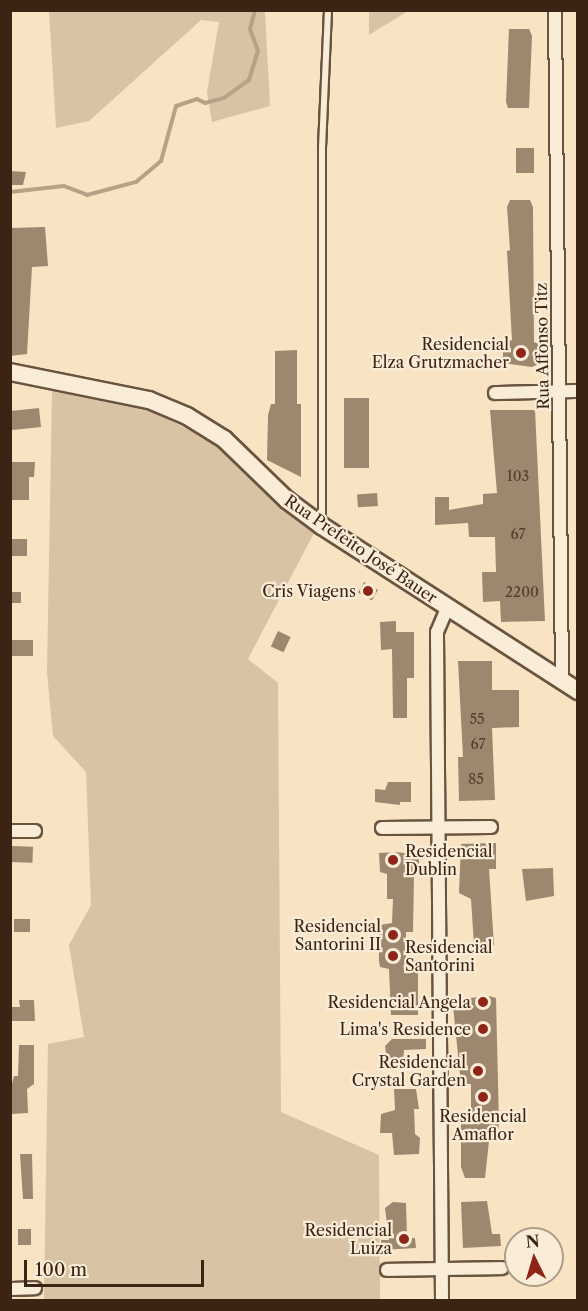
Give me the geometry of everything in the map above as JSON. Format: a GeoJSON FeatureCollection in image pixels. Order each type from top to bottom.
{"type":"FeatureCollection","features":[{"type":"Feature","properties":{"kind":"street","name":"Rua Affonso Titz"},"geometry":{"type":"LineString","coordinates":[[555,10],[562,681]]}},
{"type":"Feature","properties":{"kind":"street","name":"Rua Prefeito José Bauer"},"geometry":{"type":"LineString","coordinates":[[10,372],[149,400],[187,416],[224,439],[287,500],[322,526],[578,691]]}},
{"type":"Feature","properties":{"kind":"street"},"geometry":{"type":"LineString","coordinates":[[495,393],[578,391]]}},
{"type":"Feature","properties":{"kind":"street"},"geometry":{"type":"LineString","coordinates":[[442,1300],[437,632],[447,608]]}},
{"type":"Feature","properties":{"kind":"street"},"geometry":{"type":"LineString","coordinates":[[382,828],[491,827]]}},
{"type":"Feature","properties":{"kind":"street"},"geometry":{"type":"LineString","coordinates":[[10,831],[35,831]]}},
{"type":"Feature","properties":{"kind":"street"},"geometry":{"type":"LineString","coordinates":[[387,1270],[502,1268]]}},
{"type":"Feature","properties":{"kind":"street"},"geometry":{"type":"LineString","coordinates":[[10,1289],[35,1288]]}},
{"type":"Feature","properties":{"kind":"lane"},"geometry":{"type":"LineString","coordinates":[[322,526],[322,148],[328,10]]}},
{"type":"Feature","properties":{"kind":"shaded area"},"geometry":{"type":"Polygon","coordinates":[[[369,10],[408,11],[369,35],[369,10]]]}},
{"type":"Feature","properties":{"kind":"shaded area"},"geometry":{"type":"Polygon","coordinates":[[[49,11],[265,11],[270,106],[212,122],[207,92],[219,22],[201,20],[89,121],[56,128],[49,11]]]}},
{"type":"Feature","properties":{"kind":"shaded area"},"geometry":{"type":"Polygon","coordinates":[[[52,391],[144,407],[217,444],[277,504],[314,533],[248,659],[278,683],[281,1112],[379,1155],[380,1300],[44,1300],[48,1044],[84,1037],[69,945],[91,905],[86,772],[53,736],[47,672],[52,391]]]}},
{"type":"Feature","properties":{"kind":"building"},"geometry":{"type":"Polygon","coordinates":[[[509,29],[529,29],[532,36],[529,108],[508,108],[506,102],[509,29]]]}},
{"type":"Feature","properties":{"kind":"building"},"geometry":{"type":"Polygon","coordinates":[[[516,148],[534,148],[534,173],[516,173],[516,148]]]}},
{"type":"Feature","properties":{"kind":"building"},"geometry":{"type":"Polygon","coordinates":[[[10,171],[26,172],[23,185],[10,185],[10,171]]]}},
{"type":"Feature","properties":{"kind":"building"},"geometry":{"type":"Polygon","coordinates":[[[510,200],[530,200],[533,207],[534,342],[539,344],[539,364],[532,367],[503,363],[503,343],[512,340],[507,251],[510,250],[507,207],[510,200]]]}},
{"type":"Feature","properties":{"kind":"building"},"geometry":{"type":"Polygon","coordinates":[[[45,227],[48,266],[32,267],[27,354],[10,356],[10,228],[45,227]]]}},
{"type":"Feature","properties":{"kind":"building"},"geometry":{"type":"Polygon","coordinates":[[[297,350],[297,404],[301,404],[301,477],[267,460],[268,415],[271,404],[275,404],[275,351],[297,350]]]}},
{"type":"Feature","properties":{"kind":"building"},"geometry":{"type":"Polygon","coordinates":[[[344,398],[369,398],[369,468],[344,468],[344,398]]]}},
{"type":"Feature","properties":{"kind":"building"},"geometry":{"type":"Polygon","coordinates":[[[39,408],[41,427],[12,430],[10,411],[39,408]]]}},
{"type":"Feature","properties":{"kind":"building"},"geometry":{"type":"Polygon","coordinates":[[[490,410],[535,410],[545,621],[501,622],[500,601],[483,602],[482,572],[496,572],[495,537],[469,537],[468,523],[435,525],[435,497],[449,497],[449,510],[483,504],[483,494],[497,493],[490,410]]]}},
{"type":"Feature","properties":{"kind":"building"},"geometry":{"type":"Polygon","coordinates":[[[10,462],[35,462],[34,477],[29,477],[29,500],[10,500],[10,462]]]}},
{"type":"Feature","properties":{"kind":"building"},"geometry":{"type":"Polygon","coordinates":[[[377,493],[378,506],[358,507],[357,494],[377,493]]]}},
{"type":"Feature","properties":{"kind":"building"},"geometry":{"type":"Polygon","coordinates":[[[10,539],[27,539],[27,556],[10,556],[10,539]]]}},
{"type":"Feature","properties":{"kind":"building","name":"Cris Viagens"},"geometry":{"type":"Polygon","coordinates":[[[364,582],[378,590],[372,600],[358,592],[364,582]]]}},
{"type":"Feature","properties":{"kind":"building"},"geometry":{"type":"Polygon","coordinates":[[[10,592],[21,592],[21,603],[10,603],[10,592]]]}},
{"type":"Feature","properties":{"kind":"building"},"geometry":{"type":"Polygon","coordinates":[[[396,621],[396,632],[414,632],[414,678],[407,678],[407,718],[393,718],[392,649],[381,650],[380,622],[396,621]]]}},
{"type":"Feature","properties":{"kind":"building"},"geometry":{"type":"Polygon","coordinates":[[[278,631],[291,637],[284,652],[271,646],[278,631]]]}},
{"type":"Feature","properties":{"kind":"building"},"geometry":{"type":"Polygon","coordinates":[[[10,640],[33,640],[33,656],[10,656],[10,640]]]}},
{"type":"Feature","properties":{"kind":"building"},"geometry":{"type":"Polygon","coordinates":[[[458,661],[492,661],[492,690],[519,690],[519,727],[492,728],[495,800],[459,801],[458,757],[463,757],[458,661]]]}},
{"type":"Feature","properties":{"kind":"building"},"geometry":{"type":"Polygon","coordinates":[[[388,782],[411,782],[411,802],[400,802],[400,805],[375,802],[375,789],[385,790],[388,782]]]}},
{"type":"Feature","properties":{"kind":"building"},"geometry":{"type":"Polygon","coordinates":[[[496,843],[496,869],[489,869],[494,945],[474,945],[471,899],[459,893],[461,844],[496,843]]]}},
{"type":"Feature","properties":{"kind":"building"},"geometry":{"type":"Polygon","coordinates":[[[10,846],[33,847],[32,863],[10,862],[10,846]]]}},
{"type":"Feature","properties":{"kind":"building"},"geometry":{"type":"Polygon","coordinates":[[[396,852],[419,855],[419,873],[414,874],[413,932],[406,932],[406,960],[418,960],[418,1015],[391,1015],[389,969],[380,967],[379,961],[380,925],[392,923],[393,899],[387,899],[387,874],[380,872],[379,853],[396,852]]]}},
{"type":"Feature","properties":{"kind":"building"},"geometry":{"type":"Polygon","coordinates":[[[553,868],[554,896],[526,901],[522,869],[553,868]]]}},
{"type":"Feature","properties":{"kind":"building"},"geometry":{"type":"Polygon","coordinates":[[[14,919],[30,919],[30,932],[14,932],[14,919]]]}},
{"type":"Feature","properties":{"kind":"building"},"geometry":{"type":"Polygon","coordinates":[[[489,996],[496,998],[499,1124],[498,1130],[490,1132],[485,1178],[465,1178],[461,1167],[461,1122],[471,1122],[471,1084],[461,1084],[453,1006],[470,1006],[470,998],[489,996]]]}},
{"type":"Feature","properties":{"kind":"building"},"geometry":{"type":"Polygon","coordinates":[[[19,1000],[34,1000],[35,1021],[10,1021],[10,1007],[20,1007],[19,1000]]]}},
{"type":"Feature","properties":{"kind":"building"},"geometry":{"type":"Polygon","coordinates":[[[392,1039],[426,1039],[426,1049],[404,1050],[403,1063],[387,1061],[385,1046],[392,1039]]]}},
{"type":"Feature","properties":{"kind":"building"},"geometry":{"type":"Polygon","coordinates":[[[19,1045],[34,1045],[34,1084],[27,1089],[28,1113],[11,1114],[10,1091],[14,1076],[18,1076],[19,1045]]]}},
{"type":"Feature","properties":{"kind":"building"},"geometry":{"type":"Polygon","coordinates":[[[394,1089],[416,1089],[419,1109],[414,1109],[415,1134],[420,1138],[419,1154],[394,1155],[392,1133],[380,1133],[381,1114],[395,1110],[394,1089]]]}},
{"type":"Feature","properties":{"kind":"building"},"geometry":{"type":"Polygon","coordinates":[[[20,1154],[32,1154],[33,1199],[23,1199],[20,1154]]]}},
{"type":"Feature","properties":{"kind":"building"},"geometry":{"type":"Polygon","coordinates":[[[487,1201],[492,1234],[500,1234],[501,1246],[463,1248],[461,1202],[487,1201]]]}},
{"type":"Feature","properties":{"kind":"building"},"geometry":{"type":"Polygon","coordinates":[[[393,1202],[406,1203],[407,1238],[415,1238],[416,1248],[382,1250],[381,1240],[389,1240],[385,1208],[393,1202]]]}},
{"type":"Feature","properties":{"kind":"building"},"geometry":{"type":"Polygon","coordinates":[[[18,1229],[31,1229],[31,1245],[18,1245],[18,1229]]]}},
{"type":"Feature","properties":{"kind":"waterway"},"geometry":{"type":"LineString","coordinates":[[10,192],[64,186],[87,195],[136,182],[161,161],[176,106],[197,99],[205,103],[224,98],[249,80],[258,51],[250,29],[255,10]]}},
{"type":"Feature","properties":{"kind":"place","name":"Residencial Elza Grutzmacher"},"geometry":{"type":"Point","coordinates":[521,353]}},
{"type":"Feature","properties":{"kind":"place","name":"Cris Viagens"},"geometry":{"type":"Point","coordinates":[368,591]}},
{"type":"Feature","properties":{"kind":"place","name":"Residencial Dublin"},"geometry":{"type":"Point","coordinates":[393,860]}},
{"type":"Feature","properties":{"kind":"place","name":"Residencial Santorini II"},"geometry":{"type":"Point","coordinates":[393,935]}},
{"type":"Feature","properties":{"kind":"place","name":"Residencial Santorini"},"geometry":{"type":"Point","coordinates":[393,956]}},
{"type":"Feature","properties":{"kind":"place","name":"Residencial Angela"},"geometry":{"type":"Point","coordinates":[483,1002]}},
{"type":"Feature","properties":{"kind":"place","name":"Lima's Residence"},"geometry":{"type":"Point","coordinates":[483,1029]}},
{"type":"Feature","properties":{"kind":"place","name":"Residencial Crystal Garden"},"geometry":{"type":"Point","coordinates":[478,1071]}},
{"type":"Feature","properties":{"kind":"place","name":"Residencial Amaflor"},"geometry":{"type":"Point","coordinates":[483,1097]}},
{"type":"Feature","properties":{"kind":"place","name":"Residencial Luiza"},"geometry":{"type":"Point","coordinates":[404,1239]}}]}
